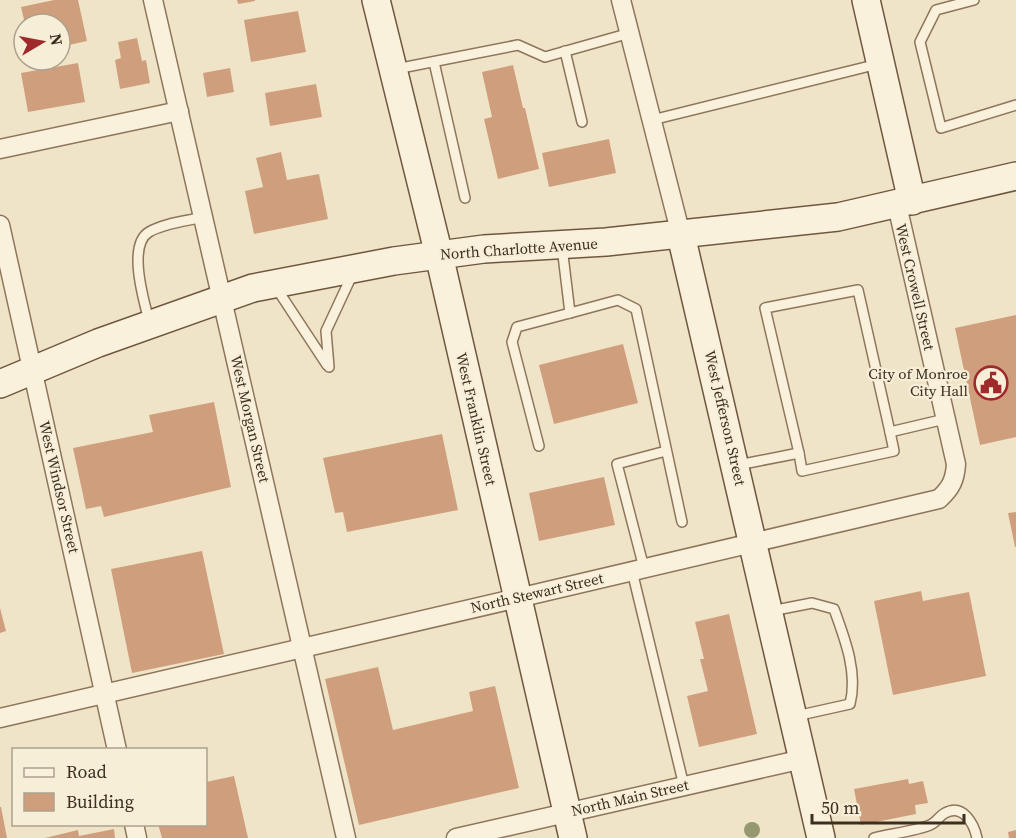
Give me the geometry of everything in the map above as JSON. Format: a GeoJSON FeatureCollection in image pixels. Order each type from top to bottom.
{"type":"FeatureCollection","features":[{"type":"Feature","properties":{"kind":"main road","name":"West Franklin Street"},"geometry":{"type":"LineString","coordinates":[[376,0],[439,255],[570,825]]}},
{"type":"Feature","properties":{"kind":"main road","name":"West Crowell Street"},"geometry":{"type":"LineString","coordinates":[[866,0],[881,64],[904,203]]}},
{"type":"Feature","properties":{"kind":"main road","name":"North Charlotte Avenue"},"geometry":{"type":"LineString","coordinates":[[0,384],[98,343],[253,288],[484,249],[681,235],[838,217],[1016,176]]}},
{"type":"Feature","properties":{"kind":"main road","name":"West Jefferson Street"},"geometry":{"type":"LineString","coordinates":[[681,235],[820,838]]}},
{"type":"Feature","properties":{"kind":"street","name":"West Morgan Street"},"geometry":{"type":"LineString","coordinates":[[153,0],[346,838]]}},
{"type":"Feature","properties":{"kind":"street","name":"West Jefferson Street"},"geometry":{"type":"LineString","coordinates":[[621,0],[681,235]]}},
{"type":"Feature","properties":{"kind":"street"},"geometry":{"type":"LineString","coordinates":[[0,149],[179,111]]}},
{"type":"Feature","properties":{"kind":"street","name":"West Crowell Street"},"geometry":{"type":"LineString","coordinates":[[904,203],[945,420],[956,464],[955,475]]}},
{"type":"Feature","properties":{"kind":"street","name":"West Windsor Street"},"geometry":{"type":"LineString","coordinates":[[0,225],[117,748]]}},
{"type":"Feature","properties":{"kind":"street","name":"North Stewart Street"},"geometry":{"type":"LineString","coordinates":[[0,718],[939,498],[949,490],[955,475]]}},
{"type":"Feature","properties":{"kind":"street","name":"North Main Street"},"geometry":{"type":"LineString","coordinates":[[456,838],[570,825],[684,786],[803,759]]}},
{"type":"Feature","properties":{"kind":"lane"},"geometry":{"type":"LineString","coordinates":[[974,0],[936,10],[920,42],[941,128],[1016,105]]}},
{"type":"Feature","properties":{"kind":"lane"},"geometry":{"type":"LineString","coordinates":[[393,69],[518,45],[545,57],[630,33]]}},
{"type":"Feature","properties":{"kind":"lane"},"geometry":{"type":"LineString","coordinates":[[565,51],[582,122]]}},
{"type":"Feature","properties":{"kind":"lane"},"geometry":{"type":"LineString","coordinates":[[434,62],[465,198]]}},
{"type":"Feature","properties":{"kind":"lane"},"geometry":{"type":"LineString","coordinates":[[652,120],[881,64]]}},
{"type":"Feature","properties":{"kind":"lane"},"geometry":{"type":"LineString","coordinates":[[150,325],[138,275],[142,238],[148,232],[158,228],[204,217]]}},
{"type":"Feature","properties":{"kind":"lane"},"geometry":{"type":"LineString","coordinates":[[561,244],[570,313]]}},
{"type":"Feature","properties":{"kind":"lane"},"geometry":{"type":"LineString","coordinates":[[274,285],[298,318],[328,367],[326,331],[355,269]]}},
{"type":"Feature","properties":{"kind":"lane"},"geometry":{"type":"LineString","coordinates":[[858,290],[894,451],[802,471],[799,453],[765,308],[858,290]]}},
{"type":"Feature","properties":{"kind":"lane"},"geometry":{"type":"LineString","coordinates":[[539,446],[512,342],[517,327],[618,300],[636,309],[682,522]]}},
{"type":"Feature","properties":{"kind":"lane"},"geometry":{"type":"LineString","coordinates":[[890,432],[945,420]]}},
{"type":"Feature","properties":{"kind":"lane"},"geometry":{"type":"LineString","coordinates":[[666,451],[617,464],[684,786]]}},
{"type":"Feature","properties":{"kind":"lane"},"geometry":{"type":"LineString","coordinates":[[735,465],[799,453]]}},
{"type":"Feature","properties":{"kind":"lane"},"geometry":{"type":"LineString","coordinates":[[769,611],[812,603],[834,609],[846,642],[854,687],[850,704],[793,717]]}},
{"type":"Feature","properties":{"kind":"lane"},"geometry":{"type":"LineString","coordinates":[[874,838],[931,825],[946,812],[954,811],[968,817],[974,826],[977,838]]}},
{"type":"Feature","properties":{"kind":"building"},"geometry":{"type":"Polygon","coordinates":[[[54,0],[78,0],[87,41],[72,44],[72,12],[22,12],[21,7],[54,0]]]}},
{"type":"Feature","properties":{"kind":"building"},"geometry":{"type":"Polygon","coordinates":[[[237,0],[255,0],[255,1],[238,4],[237,0]]]}},
{"type":"Feature","properties":{"kind":"building"},"geometry":{"type":"Polygon","coordinates":[[[298,11],[306,52],[251,62],[244,20],[298,11]]]}},
{"type":"Feature","properties":{"kind":"building"},"geometry":{"type":"Polygon","coordinates":[[[137,38],[142,61],[146,60],[150,83],[120,89],[115,60],[121,58],[118,42],[137,38]]]}},
{"type":"Feature","properties":{"kind":"building"},"geometry":{"type":"Polygon","coordinates":[[[78,63],[85,102],[28,112],[21,73],[72,72],[72,64],[78,63]]]}},
{"type":"Feature","properties":{"kind":"building"},"geometry":{"type":"Polygon","coordinates":[[[513,65],[539,169],[498,179],[484,119],[492,117],[482,72],[513,65]]]}},
{"type":"Feature","properties":{"kind":"building"},"geometry":{"type":"Polygon","coordinates":[[[230,68],[234,92],[207,97],[203,73],[230,68]]]}},
{"type":"Feature","properties":{"kind":"building"},"geometry":{"type":"Polygon","coordinates":[[[316,84],[322,117],[270,126],[265,93],[316,84]]]}},
{"type":"Feature","properties":{"kind":"building"},"geometry":{"type":"Polygon","coordinates":[[[609,139],[616,173],[549,187],[542,153],[609,139]]]}},
{"type":"Feature","properties":{"kind":"building"},"geometry":{"type":"Polygon","coordinates":[[[281,152],[287,180],[319,174],[328,219],[254,234],[245,191],[263,187],[256,158],[281,152]]]}},
{"type":"Feature","properties":{"kind":"building","name":"City of Monroe City Hall"},"geometry":{"type":"Polygon","coordinates":[[[1016,315],[1016,437],[980,445],[955,328],[1016,315]]]}},
{"type":"Feature","properties":{"kind":"building"},"geometry":{"type":"Polygon","coordinates":[[[623,344],[638,403],[554,424],[539,365],[623,344]]]}},
{"type":"Feature","properties":{"kind":"building"},"geometry":{"type":"Polygon","coordinates":[[[214,402],[231,487],[104,517],[101,506],[86,509],[73,448],[153,432],[149,415],[214,402]]]}},
{"type":"Feature","properties":{"kind":"building"},"geometry":{"type":"Polygon","coordinates":[[[442,434],[458,510],[347,532],[343,512],[335,513],[323,458],[442,434]]]}},
{"type":"Feature","properties":{"kind":"building"},"geometry":{"type":"Polygon","coordinates":[[[604,477],[615,525],[539,541],[529,493],[604,477]]]}},
{"type":"Feature","properties":{"kind":"building"},"geometry":{"type":"Polygon","coordinates":[[[1016,512],[1016,547],[1015,547],[1008,513],[1016,512]]]}},
{"type":"Feature","properties":{"kind":"building"},"geometry":{"type":"Polygon","coordinates":[[[202,551],[224,654],[132,673],[111,569],[202,551]]]}},
{"type":"Feature","properties":{"kind":"building"},"geometry":{"type":"Polygon","coordinates":[[[921,591],[923,601],[969,592],[986,676],[893,695],[874,601],[921,591]]]}},
{"type":"Feature","properties":{"kind":"building"},"geometry":{"type":"Polygon","coordinates":[[[0,608],[6,631],[0,633],[0,608]]]}},
{"type":"Feature","properties":{"kind":"building"},"geometry":{"type":"Polygon","coordinates":[[[729,614],[757,734],[699,747],[687,696],[708,691],[700,659],[704,659],[695,622],[729,614]]]}},
{"type":"Feature","properties":{"kind":"building"},"geometry":{"type":"Polygon","coordinates":[[[378,667],[393,730],[473,711],[469,692],[495,686],[519,788],[359,825],[325,679],[378,667]]]}},
{"type":"Feature","properties":{"kind":"building"},"geometry":{"type":"Polygon","coordinates":[[[234,776],[248,838],[162,838],[159,826],[207,826],[207,782],[234,776]]]}},
{"type":"Feature","properties":{"kind":"building"},"geometry":{"type":"Polygon","coordinates":[[[908,779],[909,784],[923,781],[928,803],[915,805],[916,814],[861,825],[854,789],[908,779]]]}},
{"type":"Feature","properties":{"kind":"building"},"geometry":{"type":"Polygon","coordinates":[[[1,807],[7,838],[0,838],[1,807]]]}},
{"type":"Feature","properties":{"kind":"building"},"geometry":{"type":"Polygon","coordinates":[[[114,829],[115,838],[45,838],[78,830],[79,836],[114,829]]]}},
{"type":"Feature","properties":{"kind":"building"},"geometry":{"type":"Polygon","coordinates":[[[1016,830],[1016,838],[1009,838],[1008,832],[1016,830]]]}},
{"type":"Feature","properties":{"kind":"place","name":"City of Monroe City Hall"},"geometry":{"type":"Point","coordinates":[991,383]}}]}
